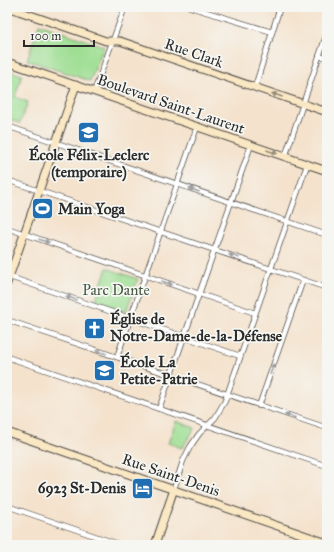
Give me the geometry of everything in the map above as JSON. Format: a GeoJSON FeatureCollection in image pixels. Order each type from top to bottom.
{"type":"FeatureCollection","features":[{"type":"Feature","properties":{"kind":"main road","name":"Rue Clark"},"geometry":{"type":"LineString","coordinates":[[7,7],[106,41],[120,41],[327,112]]}},
{"type":"Feature","properties":{"kind":"main road","name":"Boulevard Saint-Laurent"},"geometry":{"type":"LineString","coordinates":[[7,62],[327,171]]}},
{"type":"Feature","properties":{"kind":"main road"},"geometry":{"type":"LineString","coordinates":[[8,279],[76,85]]}},
{"type":"Feature","properties":{"kind":"main road","name":"Rue Saint-Denis"},"geometry":{"type":"LineString","coordinates":[[7,432],[327,543]]}},
{"type":"Feature","properties":{"kind":"main road"},"geometry":{"type":"LineString","coordinates":[[155,545],[174,489]]}},
{"type":"Feature","properties":{"kind":"street"},"geometry":{"type":"LineString","coordinates":[[94,92],[125,7]]}},
{"type":"Feature","properties":{"kind":"street"},"geometry":{"type":"LineString","coordinates":[[190,7],[272,32]]}},
{"type":"Feature","properties":{"kind":"street"},"geometry":{"type":"LineString","coordinates":[[255,87],[280,7]]}},
{"type":"Feature","properties":{"kind":"street"},"geometry":{"type":"LineString","coordinates":[[285,157],[327,33]]}},
{"type":"Feature","properties":{"kind":"street"},"geometry":{"type":"LineString","coordinates":[[319,56],[327,58]]}},
{"type":"Feature","properties":{"kind":"street"},"geometry":{"type":"LineString","coordinates":[[7,126],[327,235]]}},
{"type":"Feature","properties":{"kind":"street"},"geometry":{"type":"LineString","coordinates":[[117,357],[197,127]]}},
{"type":"Feature","properties":{"kind":"street"},"geometry":{"type":"LineString","coordinates":[[159,409],[251,145]]}},
{"type":"Feature","properties":{"kind":"street"},"geometry":{"type":"LineString","coordinates":[[174,489],[187,452],[197,437],[218,413],[227,395],[307,165]]}},
{"type":"Feature","properties":{"kind":"street"},"geometry":{"type":"LineString","coordinates":[[7,180],[327,288]]}},
{"type":"Feature","properties":{"kind":"street"},"geometry":{"type":"LineString","coordinates":[[7,228],[255,313]]}},
{"type":"Feature","properties":{"kind":"street"},"geometry":{"type":"LineString","coordinates":[[8,279],[130,318],[240,356]]}},
{"type":"Feature","properties":{"kind":"street"},"geometry":{"type":"LineString","coordinates":[[259,406],[302,280]]}},
{"type":"Feature","properties":{"kind":"street"},"geometry":{"type":"LineString","coordinates":[[7,320],[327,428]]}},
{"type":"Feature","properties":{"kind":"street"},"geometry":{"type":"LineString","coordinates":[[7,357],[327,466]]}},
{"type":"Feature","properties":{"kind":"street"},"geometry":{"type":"LineString","coordinates":[[7,506],[121,545]]}},
{"type":"Feature","properties":{"kind":"green space"},"geometry":{"type":"Polygon","coordinates":[[[39,24],[104,47],[90,81],[27,60],[39,24]]]}},
{"type":"Feature","properties":{"kind":"green space"},"geometry":{"type":"Polygon","coordinates":[[[7,70],[22,75],[15,97],[28,102],[20,123],[7,119],[7,70]]]}},
{"type":"Feature","properties":{"kind":"green space","name":"Parc Dante"},"geometry":{"type":"Polygon","coordinates":[[[107,268],[138,279],[126,312],[95,301],[107,268]]]}},
{"type":"Feature","properties":{"kind":"green space"},"geometry":{"type":"Polygon","coordinates":[[[176,421],[195,428],[182,448],[168,443],[176,421]]]}},
{"type":"Feature","properties":{"kind":"place","name":"École Félix-Leclerc (temporaire)"},"geometry":{"type":"Point","coordinates":[89,132]}},
{"type":"Feature","properties":{"kind":"place","name":"Main Yoga"},"geometry":{"type":"Point","coordinates":[43,209]}},
{"type":"Feature","properties":{"kind":"place","name":"Église de Notre-Dame-de-la-Défense"},"geometry":{"type":"Point","coordinates":[94,328]}},
{"type":"Feature","properties":{"kind":"place","name":"École La Petite-Patrie"},"geometry":{"type":"Point","coordinates":[104,371]}},
{"type":"Feature","properties":{"kind":"place","name":"6923 St-Denis"},"geometry":{"type":"Point","coordinates":[142,488]}}]}
